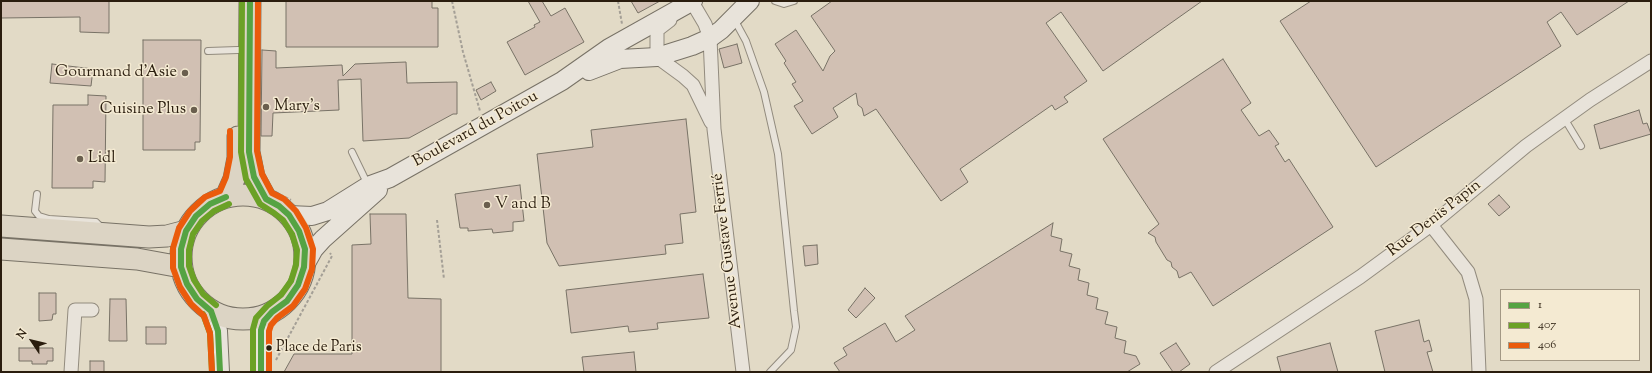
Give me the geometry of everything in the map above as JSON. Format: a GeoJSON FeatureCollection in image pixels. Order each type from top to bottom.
{"type":"FeatureCollection","features":[{"type":"Feature","properties":{"kind":"main road"},"geometry":{"type":"LineString","coordinates":[[226,197],[234,178],[238,158],[239,1]]}},
{"type":"Feature","properties":{"kind":"main road"},"geometry":{"type":"LineString","coordinates":[[250,1],[248,152],[254,177],[266,199]]}},
{"type":"Feature","properties":{"kind":"main road","name":"Boulevard du Poitou"},"geometry":{"type":"LineString","coordinates":[[562,81],[620,59],[656,57],[678,51],[710,38],[734,19],[750,1]]}},
{"type":"Feature","properties":{"kind":"main road","name":"Boulevard du Poitou"},"geometry":{"type":"LineString","coordinates":[[289,215],[312,216],[328,211],[368,186],[390,178],[562,81],[624,40],[689,3]]}},
{"type":"Feature","properties":{"kind":"main road","name":"Boulevard du Poitou"},"geometry":{"type":"LineString","coordinates":[[304,268],[314,249],[390,178]]}},
{"type":"Feature","properties":{"kind":"main road"},"geometry":{"type":"LineString","coordinates":[[267,368],[261,330],[264,321],[272,312],[287,300],[298,285],[304,268],[305,249],[299,230],[289,215],[279,206],[266,199],[243,194],[226,197],[210,204],[196,216],[186,231],[181,249],[181,267],[187,284],[197,299],[211,311],[231,318],[252,318],[272,312]]}},
{"type":"Feature","properties":{"kind":"main road"},"geometry":{"type":"LineString","coordinates":[[1,226],[149,237],[167,236],[186,231]]}},
{"type":"Feature","properties":{"kind":"main road"},"geometry":{"type":"LineString","coordinates":[[1,249],[137,259],[181,267]]}},
{"type":"Feature","properties":{"kind":"main road"},"geometry":{"type":"LineString","coordinates":[[211,311],[218,331],[220,372]]}},
{"type":"Feature","properties":{"kind":"street","name":"Avenue Gustave Ferrié"},"geometry":{"type":"LineString","coordinates":[[689,3],[705,24],[710,38],[714,129],[743,372]]}},
{"type":"Feature","properties":{"kind":"street"},"geometry":{"type":"LineString","coordinates":[[656,57],[657,30],[689,3]]}},
{"type":"Feature","properties":{"kind":"street","name":"Avenue Gustave Ferrié"},"geometry":{"type":"LineString","coordinates":[[656,57],[683,76],[693,86],[714,129]]}},
{"type":"Feature","properties":{"kind":"street","name":"Rue Denis Papin"},"geometry":{"type":"LineString","coordinates":[[1216,372],[1360,277],[1430,225],[1526,146],[1590,100],[1651,61]]}},
{"type":"Feature","properties":{"kind":"street"},"geometry":{"type":"LineString","coordinates":[[1430,225],[1468,272],[1476,299],[1479,372]]}},
{"type":"Feature","properties":{"kind":"street"},"geometry":{"type":"LineString","coordinates":[[71,372],[75,310],[92,310]]}},
{"type":"Feature","properties":{"kind":"lane"},"geometry":{"type":"LineString","coordinates":[[775,1],[784,4],[794,1]]}},
{"type":"Feature","properties":{"kind":"lane"},"geometry":{"type":"LineString","coordinates":[[734,19],[746,40],[764,92],[778,154],[796,327],[791,350],[770,372]]}},
{"type":"Feature","properties":{"kind":"lane"},"geometry":{"type":"LineString","coordinates":[[208,51],[238,50]]}},
{"type":"Feature","properties":{"kind":"lane"},"geometry":{"type":"LineString","coordinates":[[1564,118],[1580,146]]}},
{"type":"Feature","properties":{"kind":"lane"},"geometry":{"type":"LineString","coordinates":[[352,152],[368,186]]}},
{"type":"Feature","properties":{"kind":"lane"},"geometry":{"type":"LineString","coordinates":[[37,194],[35,211],[39,216],[49,219],[96,222],[108,234]]}},
{"type":"Feature","properties":{"kind":"path"},"geometry":{"type":"LineString","coordinates":[[452,1],[463,52],[480,110],[482,126]]}},
{"type":"Feature","properties":{"kind":"path"},"geometry":{"type":"LineString","coordinates":[[618,1],[624,40]]}},
{"type":"Feature","properties":{"kind":"path"},"geometry":{"type":"LineString","coordinates":[[437,220],[444,279]]}},
{"type":"Feature","properties":{"kind":"path"},"geometry":{"type":"LineString","coordinates":[[267,368],[332,256],[329,250]]}},
{"type":"Feature","properties":{"kind":"building"},"geometry":{"type":"Polygon","coordinates":[[[1,1],[109,1],[109,33],[80,32],[80,17],[1,18],[1,1]]]}},
{"type":"Feature","properties":{"kind":"building"},"geometry":{"type":"Polygon","coordinates":[[[286,1],[432,1],[432,8],[438,8],[438,47],[286,47],[286,1]]]}},
{"type":"Feature","properties":{"kind":"building"},"geometry":{"type":"Polygon","coordinates":[[[528,1],[542,1],[551,16],[565,8],[584,42],[525,75],[507,42],[535,27],[534,25],[540,22],[528,1]]]}},
{"type":"Feature","properties":{"kind":"building"},"geometry":{"type":"Polygon","coordinates":[[[631,1],[660,1],[638,13],[631,1]]]}},
{"type":"Feature","properties":{"kind":"building"},"geometry":{"type":"Polygon","coordinates":[[[832,1],[1202,1],[1103,71],[1061,12],[1046,23],[1087,81],[1064,97],[1068,102],[1055,110],[1052,105],[960,169],[968,182],[941,201],[876,109],[864,116],[862,108],[858,105],[856,93],[833,108],[838,117],[812,134],[794,106],[803,101],[792,84],[796,82],[784,63],[786,61],[775,44],[796,30],[823,71],[830,56],[835,51],[811,16],[832,1]]]}},
{"type":"Feature","properties":{"kind":"building"},"geometry":{"type":"Polygon","coordinates":[[[1311,1],[1629,1],[1577,35],[1561,12],[1547,22],[1561,46],[1376,167],[1280,21],[1311,1]]]}},
{"type":"Feature","properties":{"kind":"building"},"geometry":{"type":"Polygon","coordinates":[[[143,40],[201,40],[200,142],[195,142],[195,150],[143,150],[143,40]]]}},
{"type":"Feature","properties":{"kind":"building"},"geometry":{"type":"Polygon","coordinates":[[[737,44],[742,63],[724,68],[719,49],[737,44]]]}},
{"type":"Feature","properties":{"kind":"building"},"geometry":{"type":"Polygon","coordinates":[[[262,50],[276,51],[276,68],[342,65],[343,76],[355,64],[406,62],[407,83],[457,82],[457,114],[453,114],[409,138],[363,141],[361,79],[338,80],[339,110],[273,113],[272,136],[261,136],[262,50]]]}},
{"type":"Feature","properties":{"kind":"building"},"geometry":{"type":"Polygon","coordinates":[[[1223,59],[1251,103],[1241,110],[1259,136],[1269,130],[1279,144],[1275,146],[1285,162],[1289,159],[1333,227],[1213,306],[1191,272],[1179,278],[1177,271],[1172,267],[1171,262],[1167,260],[1156,242],[1155,237],[1148,233],[1159,224],[1103,139],[1223,59]]]}},
{"type":"Feature","properties":{"kind":"building"},"geometry":{"type":"Polygon","coordinates":[[[52,64],[93,69],[91,86],[50,83],[52,64]]]}},
{"type":"Feature","properties":{"kind":"building"},"geometry":{"type":"Polygon","coordinates":[[[491,82],[496,91],[481,100],[476,90],[491,82]]]}},
{"type":"Feature","properties":{"kind":"building"},"geometry":{"type":"Polygon","coordinates":[[[88,95],[106,96],[105,182],[93,181],[93,188],[52,188],[53,105],[88,105],[88,95]]]}},
{"type":"Feature","properties":{"kind":"building"},"geometry":{"type":"Polygon","coordinates":[[[1639,110],[1643,124],[1647,123],[1651,134],[1600,149],[1594,125],[1639,110]]]}},
{"type":"Feature","properties":{"kind":"building"},"geometry":{"type":"Polygon","coordinates":[[[686,119],[696,212],[680,214],[683,243],[665,245],[666,254],[559,266],[547,243],[537,154],[593,147],[591,130],[686,119]]]}},
{"type":"Feature","properties":{"kind":"building"},"geometry":{"type":"Polygon","coordinates":[[[520,185],[524,221],[513,222],[513,231],[493,233],[492,229],[468,231],[468,228],[460,228],[455,194],[520,185]]]}},
{"type":"Feature","properties":{"kind":"building"},"geometry":{"type":"Polygon","coordinates":[[[1499,195],[1510,207],[1499,216],[1488,204],[1499,195]]]}},
{"type":"Feature","properties":{"kind":"building"},"geometry":{"type":"Polygon","coordinates":[[[370,214],[406,214],[408,298],[441,299],[441,372],[284,372],[294,354],[352,354],[352,245],[371,244],[370,214]]]}},
{"type":"Feature","properties":{"kind":"building"},"geometry":{"type":"Polygon","coordinates":[[[1053,223],[1051,236],[1062,239],[1060,251],[1072,254],[1069,266],[1080,269],[1078,280],[1089,283],[1087,295],[1098,298],[1096,309],[1108,312],[1105,324],[1117,327],[1115,338],[1126,341],[1124,353],[1136,356],[1140,364],[1127,372],[840,372],[834,363],[847,355],[843,348],[885,323],[896,342],[915,330],[905,316],[1053,223]]]}},
{"type":"Feature","properties":{"kind":"building"},"geometry":{"type":"Polygon","coordinates":[[[817,245],[818,264],[805,266],[803,246],[817,245]]]}},
{"type":"Feature","properties":{"kind":"building"},"geometry":{"type":"Polygon","coordinates":[[[703,274],[709,318],[657,323],[658,329],[629,332],[628,326],[571,333],[566,290],[703,274]]]}},
{"type":"Feature","properties":{"kind":"building"},"geometry":{"type":"Polygon","coordinates":[[[865,288],[875,298],[856,318],[848,310],[865,288]]]}},
{"type":"Feature","properties":{"kind":"building"},"geometry":{"type":"Polygon","coordinates":[[[39,293],[56,293],[56,314],[53,314],[52,320],[39,321],[39,293]]]}},
{"type":"Feature","properties":{"kind":"building"},"geometry":{"type":"Polygon","coordinates":[[[110,299],[126,299],[127,341],[109,341],[110,299]]]}},
{"type":"Feature","properties":{"kind":"building"},"geometry":{"type":"Polygon","coordinates":[[[1419,320],[1424,342],[1429,340],[1432,351],[1427,352],[1433,372],[1385,372],[1375,331],[1419,320]]]}},
{"type":"Feature","properties":{"kind":"building"},"geometry":{"type":"Polygon","coordinates":[[[146,327],[166,327],[166,344],[146,344],[146,327]]]}},
{"type":"Feature","properties":{"kind":"building"},"geometry":{"type":"Polygon","coordinates":[[[1176,343],[1190,364],[1179,372],[1173,372],[1160,353],[1176,343]]]}},
{"type":"Feature","properties":{"kind":"building"},"geometry":{"type":"Polygon","coordinates":[[[1330,343],[1338,372],[1281,372],[1277,357],[1330,343]]]}},
{"type":"Feature","properties":{"kind":"building"},"geometry":{"type":"Polygon","coordinates":[[[19,348],[53,348],[53,361],[47,361],[47,364],[32,364],[32,361],[19,361],[19,348]]]}},
{"type":"Feature","properties":{"kind":"building"},"geometry":{"type":"Polygon","coordinates":[[[634,352],[636,372],[584,372],[582,357],[634,352]]]}},
{"type":"Feature","properties":{"kind":"building"},"geometry":{"type":"Polygon","coordinates":[[[90,361],[104,361],[104,372],[90,372],[90,361]]]}},
{"type":"Feature","properties":{"kind":"transit line","name":"407"},"geometry":{"type":"LineString","coordinates":[[242,1],[241,152],[246,179],[260,204],[283,220],[292,234],[297,250],[296,265],[291,281],[281,295],[267,306],[256,318],[253,329],[253,372]]}},
{"type":"Feature","properties":{"kind":"transit line","name":"1"},"geometry":{"type":"LineString","coordinates":[[250,1],[249,152],[254,177],[266,199],[279,206],[289,215],[299,231],[305,249],[304,267],[298,285],[287,301],[272,312],[264,321],[261,330],[261,372]]}},
{"type":"Feature","properties":{"kind":"transit line","name":"406"},"geometry":{"type":"LineString","coordinates":[[258,1],[257,151],[262,174],[272,193],[284,199],[296,211],[306,228],[313,249],[312,269],[305,289],[293,306],[277,318],[271,325],[269,331],[269,372]]}},
{"type":"Feature","properties":{"kind":"transit line","name":"406"},"geometry":{"type":"LineString","coordinates":[[212,372],[210,333],[204,316],[191,304],[180,287],[173,268],[173,248],[179,228],[190,211],[205,197],[220,191],[226,177],[230,157],[230,131]]}},
{"type":"Feature","properties":{"kind":"transit line","name":"1"},"geometry":{"type":"LineString","coordinates":[[211,311],[197,299],[187,284],[181,267],[181,249],[186,231],[196,216],[210,204],[226,197]]}},
{"type":"Feature","properties":{"kind":"transit line","name":"407"},"geometry":{"type":"LineString","coordinates":[[216,305],[203,294],[194,280],[189,266],[189,250],[193,234],[202,221],[214,211],[229,204]]}},
{"type":"Feature","properties":{"kind":"transit line","name":"1"},"geometry":{"type":"LineString","coordinates":[[211,311],[218,331],[220,372]]}},
{"type":"Feature","properties":{"kind":"transit line","name":"407"},"geometry":{"type":"LineString","coordinates":[[203,314],[210,333],[212,372]]}},
{"type":"Feature","properties":{"kind":"place","name":"Gourmand d'Asie"},"geometry":{"type":"Point","coordinates":[185,73]}},
{"type":"Feature","properties":{"kind":"place","name":"Mary’s"},"geometry":{"type":"Point","coordinates":[266,107]}},
{"type":"Feature","properties":{"kind":"place","name":"Cuisine Plus"},"geometry":{"type":"Point","coordinates":[194,110]}},
{"type":"Feature","properties":{"kind":"place","name":"Lidl"},"geometry":{"type":"Point","coordinates":[80,159]}},
{"type":"Feature","properties":{"kind":"place","name":"V and B"},"geometry":{"type":"Point","coordinates":[487,205]}},
{"type":"Feature","properties":{"kind":"place","name":"Place de Paris"},"geometry":{"type":"Point","coordinates":[269,348]}}]}
